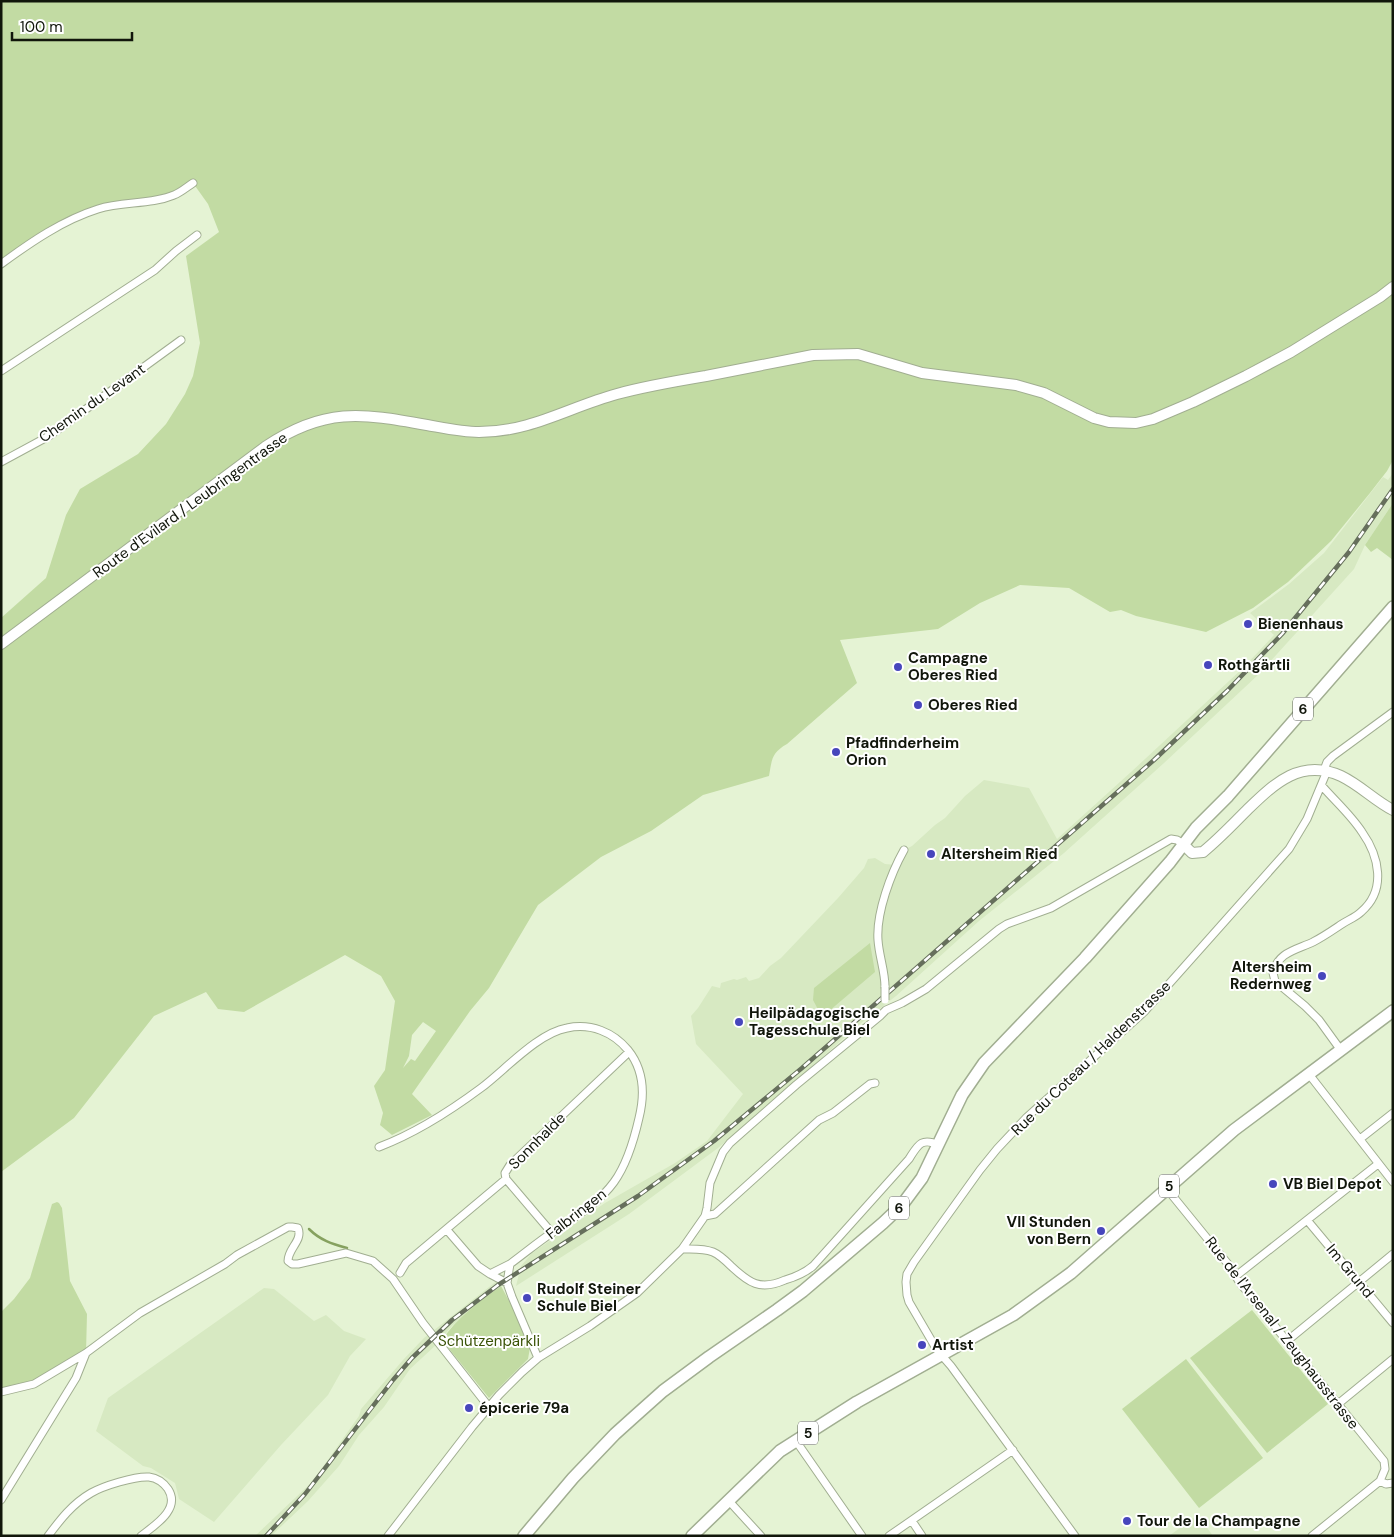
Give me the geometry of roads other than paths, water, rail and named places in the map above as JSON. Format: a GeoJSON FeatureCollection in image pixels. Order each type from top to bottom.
{"type":"FeatureCollection","features":[{"type":"Feature","properties":{"kind":"main road","name":"6"},"geometry":{"type":"LineString","coordinates":[[524,1536],[573,1478],[615,1434],[663,1391],[803,1291],[893,1214],[916,1187],[927,1169],[962,1094],[984,1064],[1084,958],[1196,828],[1228,796],[1393,607]]}},
{"type":"Feature","properties":{"kind":"main road","name":"5"},"geometry":{"type":"LineString","coordinates":[[692,1536],[772,1458],[796,1441],[856,1402],[1013,1315],[1044,1293],[1070,1273],[1234,1130],[1393,1011]]}},
{"type":"Feature","properties":{"kind":"street"},"geometry":{"type":"LineString","coordinates":[[1,264],[32,241],[77,216],[100,208],[160,200],[176,195],[193,183]]}},
{"type":"Feature","properties":{"kind":"street"},"geometry":{"type":"LineString","coordinates":[[1,371],[156,270],[197,235]]}},
{"type":"Feature","properties":{"kind":"street","name":"Route d'Evilard / Leubringentrasse"},"geometry":{"type":"LineString","coordinates":[[1,644],[265,447],[282,436],[326,418],[362,415],[477,432],[512,429],[533,424],[617,394],[659,384],[813,355],[858,354],[922,373],[1016,385],[1044,393],[1094,418],[1109,422],[1136,423],[1153,419],[1193,402],[1291,352],[1393,287]]}},
{"type":"Feature","properties":{"kind":"street","name":"Chemin du Levant"},"geometry":{"type":"LineString","coordinates":[[1,462],[49,436],[181,340]]}},
{"type":"Feature","properties":{"kind":"street","name":"Rue du Coteau / Haldenstrasse"},"geometry":{"type":"LineString","coordinates":[[1071,1534],[1013,1450],[937,1350],[909,1302],[906,1282],[907,1274],[980,1170],[997,1150],[1027,1118],[1144,1012],[1289,849],[1307,819],[1322,786],[1327,762],[1332,756],[1393,712]]}},
{"type":"Feature","properties":{"kind":"street"},"geometry":{"type":"LineString","coordinates":[[388,1536],[472,1427],[506,1388],[538,1358],[590,1326],[636,1293],[682,1249],[705,1216],[710,1183],[723,1152],[730,1143],[796,1084],[886,1010],[902,1004],[926,989],[1007,924],[1051,908],[1171,839],[1184,844],[1192,853],[1203,852],[1260,797],[1280,781],[1300,772],[1325,771],[1348,780],[1393,810]]}},
{"type":"Feature","properties":{"kind":"street"},"geometry":{"type":"LineString","coordinates":[[1322,786],[1362,832],[1372,851],[1378,874],[1378,884],[1374,895],[1361,912],[1319,939],[1288,952],[1277,963],[1273,973],[1275,981],[1319,1020],[1340,1049]]}},
{"type":"Feature","properties":{"kind":"street"},"geometry":{"type":"LineString","coordinates":[[886,1010],[885,986],[878,948],[878,925],[893,870],[904,850]]}},
{"type":"Feature","properties":{"kind":"street","name":"Falbringen"},"geometry":{"type":"LineString","coordinates":[[379,1147],[418,1129],[458,1104],[531,1047],[555,1032],[576,1027],[595,1028],[616,1038],[637,1064],[643,1089],[640,1116],[625,1162],[615,1180],[591,1206],[552,1232],[510,1264]]}},
{"type":"Feature","properties":{"kind":"street","name":"Sonnhalde"},"geometry":{"type":"LineString","coordinates":[[400,1273],[406,1263],[506,1178],[505,1173],[510,1165],[629,1052]]}},
{"type":"Feature","properties":{"kind":"street"},"geometry":{"type":"LineString","coordinates":[[1308,1073],[1393,1182]]}},
{"type":"Feature","properties":{"kind":"street"},"geometry":{"type":"LineString","coordinates":[[705,1216],[715,1214],[819,1120],[833,1113],[870,1084],[875,1083]]}},
{"type":"Feature","properties":{"kind":"street"},"geometry":{"type":"LineString","coordinates":[[1360,1139],[1393,1114]]}},
{"type":"Feature","properties":{"kind":"street"},"geometry":{"type":"LineString","coordinates":[[682,1249],[712,1251],[746,1279],[760,1286],[769,1286],[801,1274],[813,1266],[909,1158],[918,1145],[928,1141],[938,1144]]}},
{"type":"Feature","properties":{"kind":"street"},"geometry":{"type":"LineString","coordinates":[[1236,1276],[1378,1164]]}},
{"type":"Feature","properties":{"kind":"street"},"geometry":{"type":"LineString","coordinates":[[506,1178],[552,1232]]}},
{"type":"Feature","properties":{"kind":"street","name":"Rue de l'Arsenal / Zeughausstrasse"},"geometry":{"type":"LineString","coordinates":[[1167,1189],[1380,1456],[1385,1463],[1385,1469]]}},
{"type":"Feature","properties":{"kind":"street","name":"Im Grund"},"geometry":{"type":"LineString","coordinates":[[1308,1220],[1393,1323]]}},
{"type":"Feature","properties":{"kind":"street"},"geometry":{"type":"LineString","coordinates":[[1,1392],[34,1384],[86,1353],[140,1313],[225,1264],[237,1255],[292,1226],[298,1228],[300,1232],[298,1241],[288,1255],[289,1262],[292,1264],[346,1253],[373,1261],[393,1279],[423,1323],[489,1407]]}},
{"type":"Feature","properties":{"kind":"street"},"geometry":{"type":"LineString","coordinates":[[447,1230],[478,1266],[507,1283]]}},
{"type":"Feature","properties":{"kind":"street"},"geometry":{"type":"LineString","coordinates":[[1287,1341],[1393,1254]]}},
{"type":"Feature","properties":{"kind":"street"},"geometry":{"type":"LineString","coordinates":[[510,1264],[507,1283],[538,1358]]}},
{"type":"Feature","properties":{"kind":"street"},"geometry":{"type":"LineString","coordinates":[[490,1274],[510,1264]]}},
{"type":"Feature","properties":{"kind":"street"},"geometry":{"type":"LineString","coordinates":[[1,1500],[76,1378],[86,1353]]}},
{"type":"Feature","properties":{"kind":"street"},"geometry":{"type":"LineString","coordinates":[[1338,1404],[1393,1360]]}},
{"type":"Feature","properties":{"kind":"street"},"geometry":{"type":"LineString","coordinates":[[796,1441],[862,1536]]}},
{"type":"Feature","properties":{"kind":"street"},"geometry":{"type":"LineString","coordinates":[[889,1536],[1013,1450]]}},
{"type":"Feature","properties":{"kind":"street"},"geometry":{"type":"LineString","coordinates":[[1312,1536],[1380,1481],[1385,1469],[1393,1466]]}},
{"type":"Feature","properties":{"kind":"street"},"geometry":{"type":"LineString","coordinates":[[48,1536],[65,1514],[91,1493],[115,1483],[143,1477],[152,1478],[165,1484],[169,1491],[171,1502],[163,1519],[140,1536]]}},
{"type":"Feature","properties":{"kind":"street"},"geometry":{"type":"LineString","coordinates":[[1380,1481],[1386,1484],[1393,1484]]}},
{"type":"Feature","properties":{"kind":"street"},"geometry":{"type":"LineString","coordinates":[[728,1500],[761,1536]]}},
{"type":"Feature","properties":{"kind":"street"},"geometry":{"type":"LineString","coordinates":[[912,1521],[922,1536]]}},
{"type":"Feature","properties":{"kind":"waterway"},"geometry":{"type":"LineString","coordinates":[[309,1229],[326,1241],[347,1248]]}},
{"type":"Feature","properties":{"kind":"railway"},"geometry":{"type":"LineString","coordinates":[[266,1536],[305,1494],[393,1380],[412,1358],[452,1320],[498,1285],[638,1196],[714,1141],[802,1068],[1154,760],[1227,691],[1282,634],[1349,552],[1393,489]]}},
{"type":"Feature","properties":{"kind":"place","name":"Bienenhaus"},"geometry":{"type":"Point","coordinates":[1248,624]}},
{"type":"Feature","properties":{"kind":"place","name":"Rothgärtli"},"geometry":{"type":"Point","coordinates":[1208,665]}},
{"type":"Feature","properties":{"kind":"place","name":"Campagne Oberes Ried"},"geometry":{"type":"Point","coordinates":[898,667]}},
{"type":"Feature","properties":{"kind":"place","name":"Oberes Ried"},"geometry":{"type":"Point","coordinates":[918,705]}},
{"type":"Feature","properties":{"kind":"place","name":"Pfadfinderheim Orion"},"geometry":{"type":"Point","coordinates":[836,752]}},
{"type":"Feature","properties":{"kind":"place","name":"Altersheim Ried"},"geometry":{"type":"Point","coordinates":[931,854]}},
{"type":"Feature","properties":{"kind":"place","name":"Altersheim Redernweg"},"geometry":{"type":"Point","coordinates":[1322,976]}},
{"type":"Feature","properties":{"kind":"place","name":"Heilpädagogische Tagesschule Biel"},"geometry":{"type":"Point","coordinates":[739,1022]}},
{"type":"Feature","properties":{"kind":"place","name":"VB Biel Depot"},"geometry":{"type":"Point","coordinates":[1273,1184]}},
{"type":"Feature","properties":{"kind":"place","name":"VII Stunden von Bern"},"geometry":{"type":"Point","coordinates":[1101,1231]}},
{"type":"Feature","properties":{"kind":"place","name":"Rudolf Steiner Schule Biel"},"geometry":{"type":"Point","coordinates":[527,1298]}},
{"type":"Feature","properties":{"kind":"place","name":"Artist"},"geometry":{"type":"Point","coordinates":[922,1345]}},
{"type":"Feature","properties":{"kind":"place","name":"épicerie 79a"},"geometry":{"type":"Point","coordinates":[469,1408]}},
{"type":"Feature","properties":{"kind":"place","name":"Tour de la Champagne"},"geometry":{"type":"Point","coordinates":[1127,1521]}},
{"type":"Feature","properties":{"kind":"park label","name":"Schützenpärkli"},"geometry":{"type":"Point","coordinates":[489,1341]}}]}
